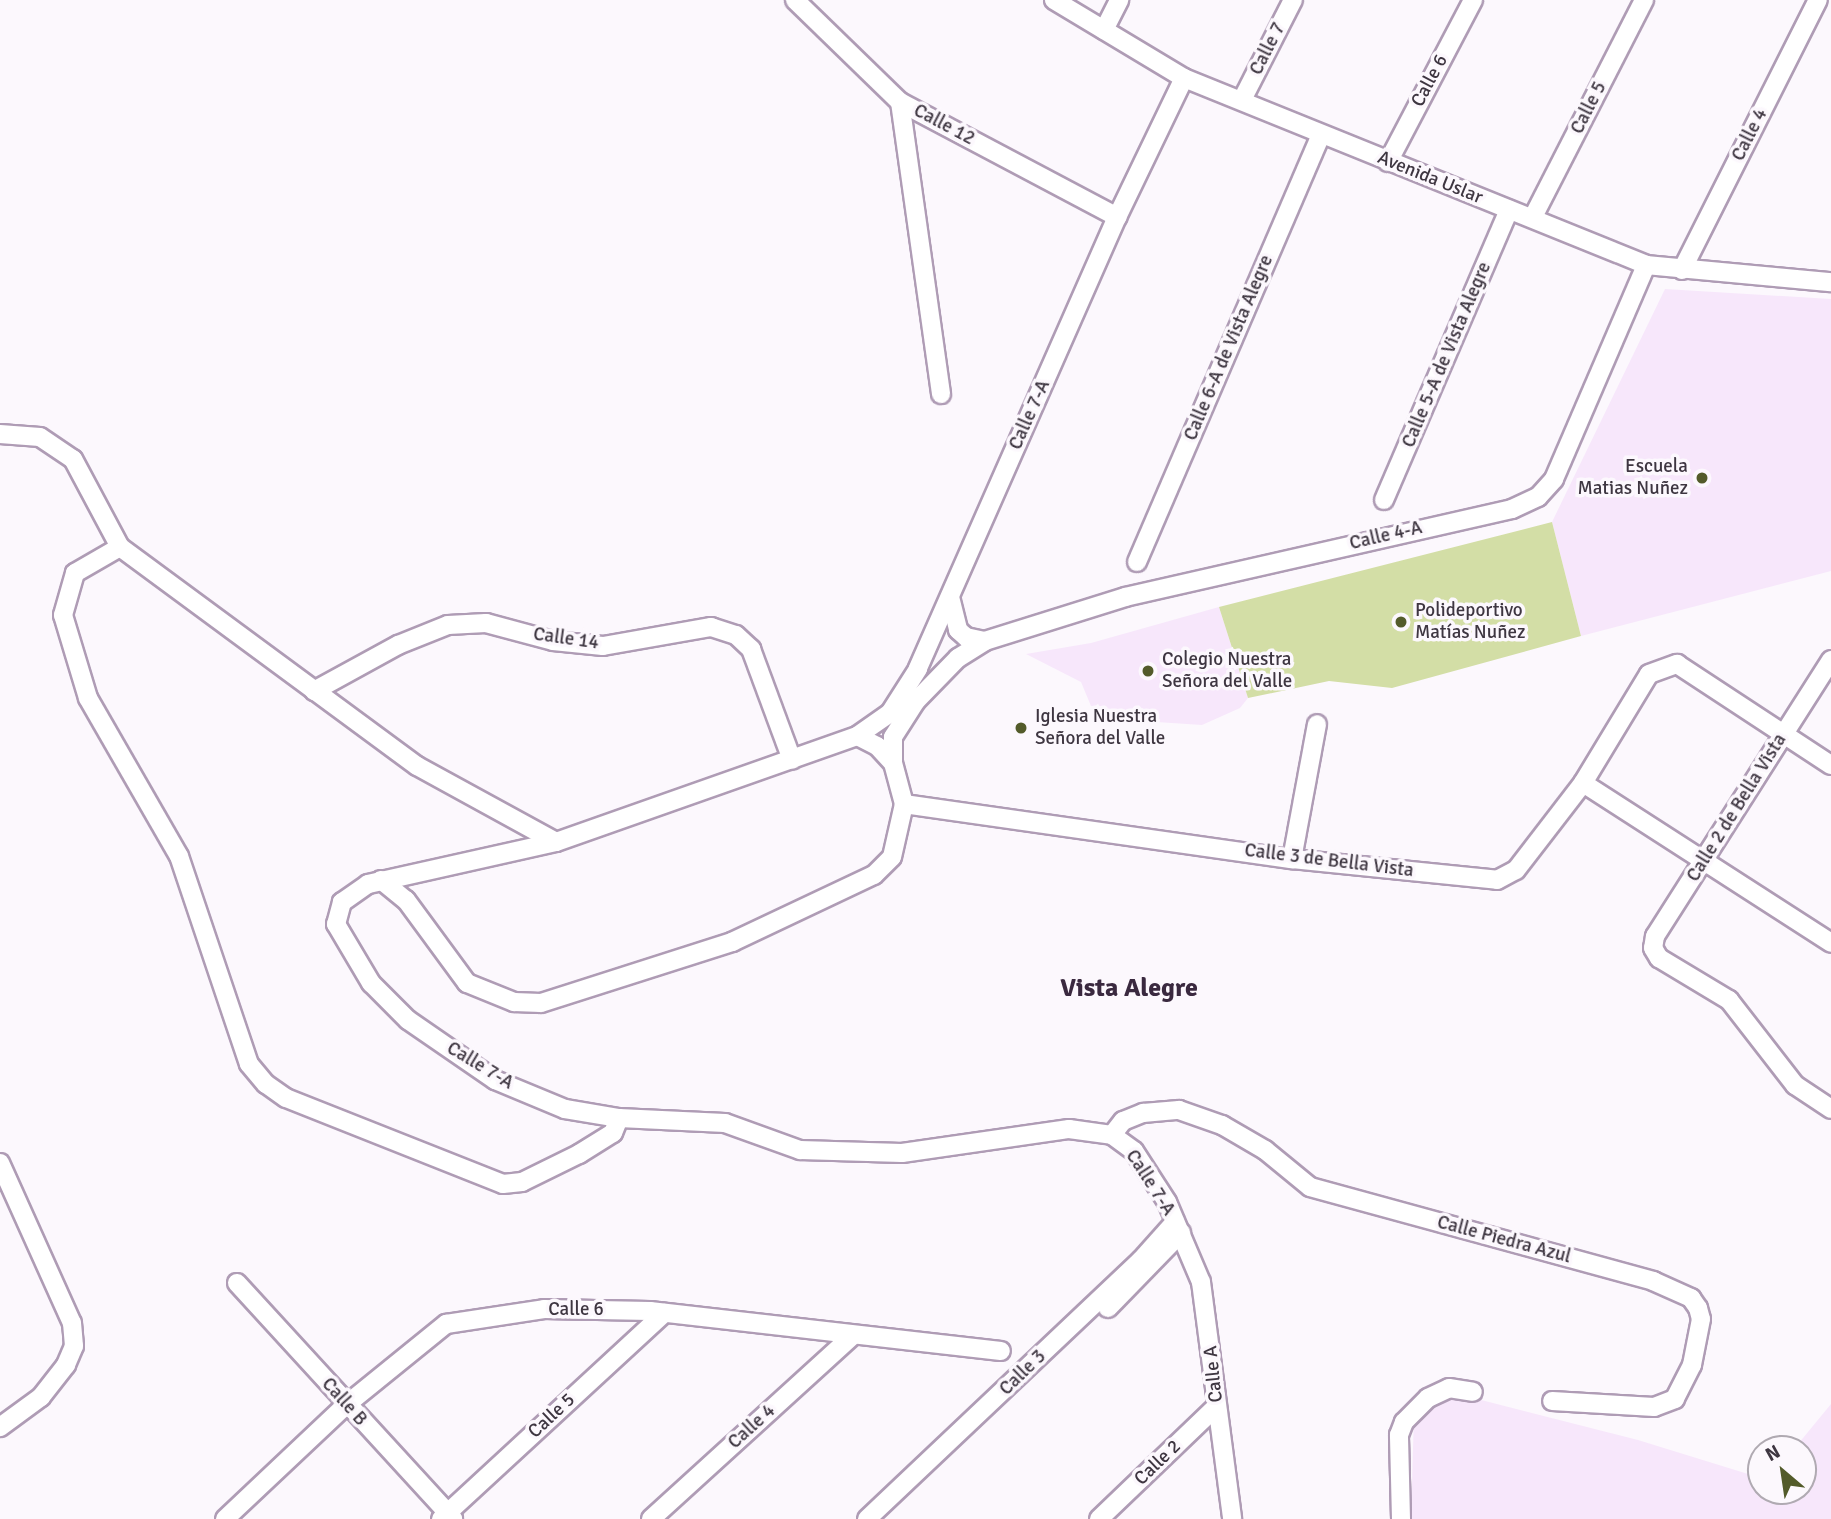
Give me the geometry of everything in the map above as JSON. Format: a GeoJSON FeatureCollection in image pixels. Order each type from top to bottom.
{"type":"FeatureCollection","features":[{"type":"Feature","properties":{"kind":"street","name":"Calle 12"},"geometry":{"type":"LineString","coordinates":[[795,0],[900,102],[1117,217]]}},
{"type":"Feature","properties":{"kind":"street","name":"Avenida Uslar"},"geometry":{"type":"LineString","coordinates":[[1054,0],[1184,78],[1243,99],[1321,135],[1509,210],[1533,217],[1646,265],[1831,282]]}},
{"type":"Feature","properties":{"kind":"street"},"geometry":{"type":"LineString","coordinates":[[1104,30],[1119,0]]}},
{"type":"Feature","properties":{"kind":"street","name":"Calle 7"},"geometry":{"type":"LineString","coordinates":[[1243,99],[1293,0]]}},
{"type":"Feature","properties":{"kind":"street","name":"Calle 6"},"geometry":{"type":"LineString","coordinates":[[1388,162],[1473,0]]}},
{"type":"Feature","properties":{"kind":"street","name":"Calle 5"},"geometry":{"type":"LineString","coordinates":[[1533,217],[1644,0]]}},
{"type":"Feature","properties":{"kind":"street","name":"Calle 4"},"geometry":{"type":"LineString","coordinates":[[1682,270],[1818,0]]}},
{"type":"Feature","properties":{"kind":"street","name":"Calle 7-A"},"geometry":{"type":"LineString","coordinates":[[1178,1227],[1134,1151],[1112,1135],[1069,1129],[902,1153],[800,1150],[726,1123],[619,1118],[565,1109],[495,1080],[408,1020],[371,983],[335,924],[342,902],[381,880],[556,842],[857,736],[890,713],[918,669],[1117,217],[1184,78]]}},
{"type":"Feature","properties":{"kind":"street"},"geometry":{"type":"LineString","coordinates":[[900,102],[941,394]]}},
{"type":"Feature","properties":{"kind":"street","name":"Calle 6-A de Vista Alegre"},"geometry":{"type":"LineString","coordinates":[[1138,562],[1321,135]]}},
{"type":"Feature","properties":{"kind":"street","name":"Calle 5-A de Vista Alegre"},"geometry":{"type":"LineString","coordinates":[[1384,500],[1509,210]]}},
{"type":"Feature","properties":{"kind":"street","name":"Calle 4-A"},"geometry":{"type":"LineString","coordinates":[[985,641],[1125,597],[1512,509],[1538,497],[1554,479],[1646,265]]}},
{"type":"Feature","properties":{"kind":"street"},"geometry":{"type":"LineString","coordinates":[[0,434],[40,437],[73,460],[120,547],[417,766],[556,842]]}},
{"type":"Feature","properties":{"kind":"street"},"geometry":{"type":"LineString","coordinates":[[120,547],[75,573],[63,615],[88,698],[179,856],[249,1064],[266,1084],[286,1098],[503,1184],[522,1182],[579,1154],[612,1133],[619,1118]]}},
{"type":"Feature","properties":{"kind":"street"},"geometry":{"type":"LineString","coordinates":[[950,597],[958,629],[966,637],[985,641]]}},
{"type":"Feature","properties":{"kind":"street","name":"Calle 14"},"geometry":{"type":"LineString","coordinates":[[314,691],[398,645],[448,625],[486,623],[553,641],[603,646],[710,627],[736,635],[751,649],[792,760]]}},
{"type":"Feature","properties":{"kind":"street"},"geometry":{"type":"LineString","coordinates":[[381,880],[406,900],[467,983],[514,1002],[541,1003],[732,942],[874,875],[892,857],[904,804],[893,763],[893,737],[916,701],[958,658],[985,641]]}},
{"type":"Feature","properties":{"kind":"street","name":"Calle 2 de Bella Vista"},"geometry":{"type":"LineString","coordinates":[[1831,660],[1783,733],[1705,863],[1655,936],[1659,958],[1729,1000],[1795,1085],[1831,1109]]}},
{"type":"Feature","properties":{"kind":"street","name":"Calle 3 de Bella Vista"},"geometry":{"type":"LineString","coordinates":[[904,804],[1292,859],[1497,880],[1516,870],[1583,783],[1649,674],[1677,664],[1783,733]]}},
{"type":"Feature","properties":{"kind":"street"},"geometry":{"type":"LineString","coordinates":[[1292,859],[1317,724]]}},
{"type":"Feature","properties":{"kind":"street"},"geometry":{"type":"LineString","coordinates":[[1783,733],[1831,765]]}},
{"type":"Feature","properties":{"kind":"street"},"geometry":{"type":"LineString","coordinates":[[857,736],[877,746],[893,763]]}},
{"type":"Feature","properties":{"kind":"street"},"geometry":{"type":"LineString","coordinates":[[1583,783],[1831,943]]}},
{"type":"Feature","properties":{"kind":"street","name":"Calle Piedra Azul"},"geometry":{"type":"LineString","coordinates":[[1112,1135],[1123,1121],[1143,1113],[1179,1110],[1233,1131],[1310,1187],[1653,1281],[1691,1298],[1698,1308],[1702,1319],[1692,1365],[1675,1399],[1654,1407],[1552,1401]]}},
{"type":"Feature","properties":{"kind":"street"},"geometry":{"type":"LineString","coordinates":[[0,1163],[72,1323],[74,1346],[66,1365],[41,1397],[2,1419]]}},
{"type":"Feature","properties":{"kind":"street","name":"Calle 3"},"geometry":{"type":"LineString","coordinates":[[867,1519],[1151,1268],[1178,1227]]}},
{"type":"Feature","properties":{"kind":"street","name":"Calle A"},"geometry":{"type":"LineString","coordinates":[[1178,1227],[1203,1292],[1232,1519]]}},
{"type":"Feature","properties":{"kind":"street","name":"Calle B"},"geometry":{"type":"LineString","coordinates":[[237,1283],[447,1517]]}},
{"type":"Feature","properties":{"kind":"street","name":"Calle 6"},"geometry":{"type":"LineString","coordinates":[[225,1519],[346,1405],[446,1324],[544,1309],[664,1313],[1001,1351]]}},
{"type":"Feature","properties":{"kind":"street","name":"Calle 5"},"geometry":{"type":"LineString","coordinates":[[447,1517],[664,1313]]}},
{"type":"Feature","properties":{"kind":"street","name":"Calle 4"},"geometry":{"type":"LineString","coordinates":[[651,1519],[853,1335]]}},
{"type":"Feature","properties":{"kind":"street"},"geometry":{"type":"LineString","coordinates":[[1401,1519],[1399,1435],[1404,1423],[1428,1398],[1449,1388],[1473,1392]]}},
{"type":"Feature","properties":{"kind":"street","name":"Calle 3"},"geometry":{"type":"LineString","coordinates":[[881,1519],[1014,1389]]}},
{"type":"Feature","properties":{"kind":"street","name":"Calle 2"},"geometry":{"type":"LineString","coordinates":[[1099,1519],[1217,1406]]}},
{"type":"Feature","properties":{"kind":"shaded area","name":"Escuela Matias Nuñez"},"geometry":{"type":"Polygon","coordinates":[[[1665,289],[1831,299],[1831,571],[1581,636],[1552,522],[1665,289]]]}},
{"type":"Feature","properties":{"kind":"shaded area","name":"Colegio Nuestra Señora del Valle"},"geometry":{"type":"Polygon","coordinates":[[[1219,607],[1248,698],[1240,708],[1202,725],[1096,718],[1081,682],[1026,654],[1091,643],[1219,607]]]}},
{"type":"Feature","properties":{"kind":"shaded area"},"geometry":{"type":"Polygon","coordinates":[[[1454,1393],[1638,1440],[1747,1474],[1747,1505],[1817,1505],[1817,1435],[1806,1435],[1831,1404],[1831,1519],[1411,1519],[1414,1414],[1454,1393]]]}},
{"type":"Feature","properties":{"kind":"green space","name":"Polideportivo Matías Nuñez"},"geometry":{"type":"Polygon","coordinates":[[[1552,522],[1581,636],[1392,688],[1329,681],[1248,698],[1219,607],[1552,522]]]}},
{"type":"Feature","properties":{"kind":"place","name":"Escuela Matias Nuñez"},"geometry":{"type":"Point","coordinates":[1702,478]}},
{"type":"Feature","properties":{"kind":"place","name":"Polideportivo Matías Nuñez"},"geometry":{"type":"Point","coordinates":[1401,622]}},
{"type":"Feature","properties":{"kind":"place","name":"Colegio Nuestra Señora del Valle"},"geometry":{"type":"Point","coordinates":[1148,671]}},
{"type":"Feature","properties":{"kind":"place","name":"Iglesia Nuestra Señora del Valle"},"geometry":{"type":"Point","coordinates":[1021,728]}},
{"type":"Feature","properties":{"kind":"district","name":"Vista Alegre"},"geometry":{"type":"Point","coordinates":[1129,989]}}]}
